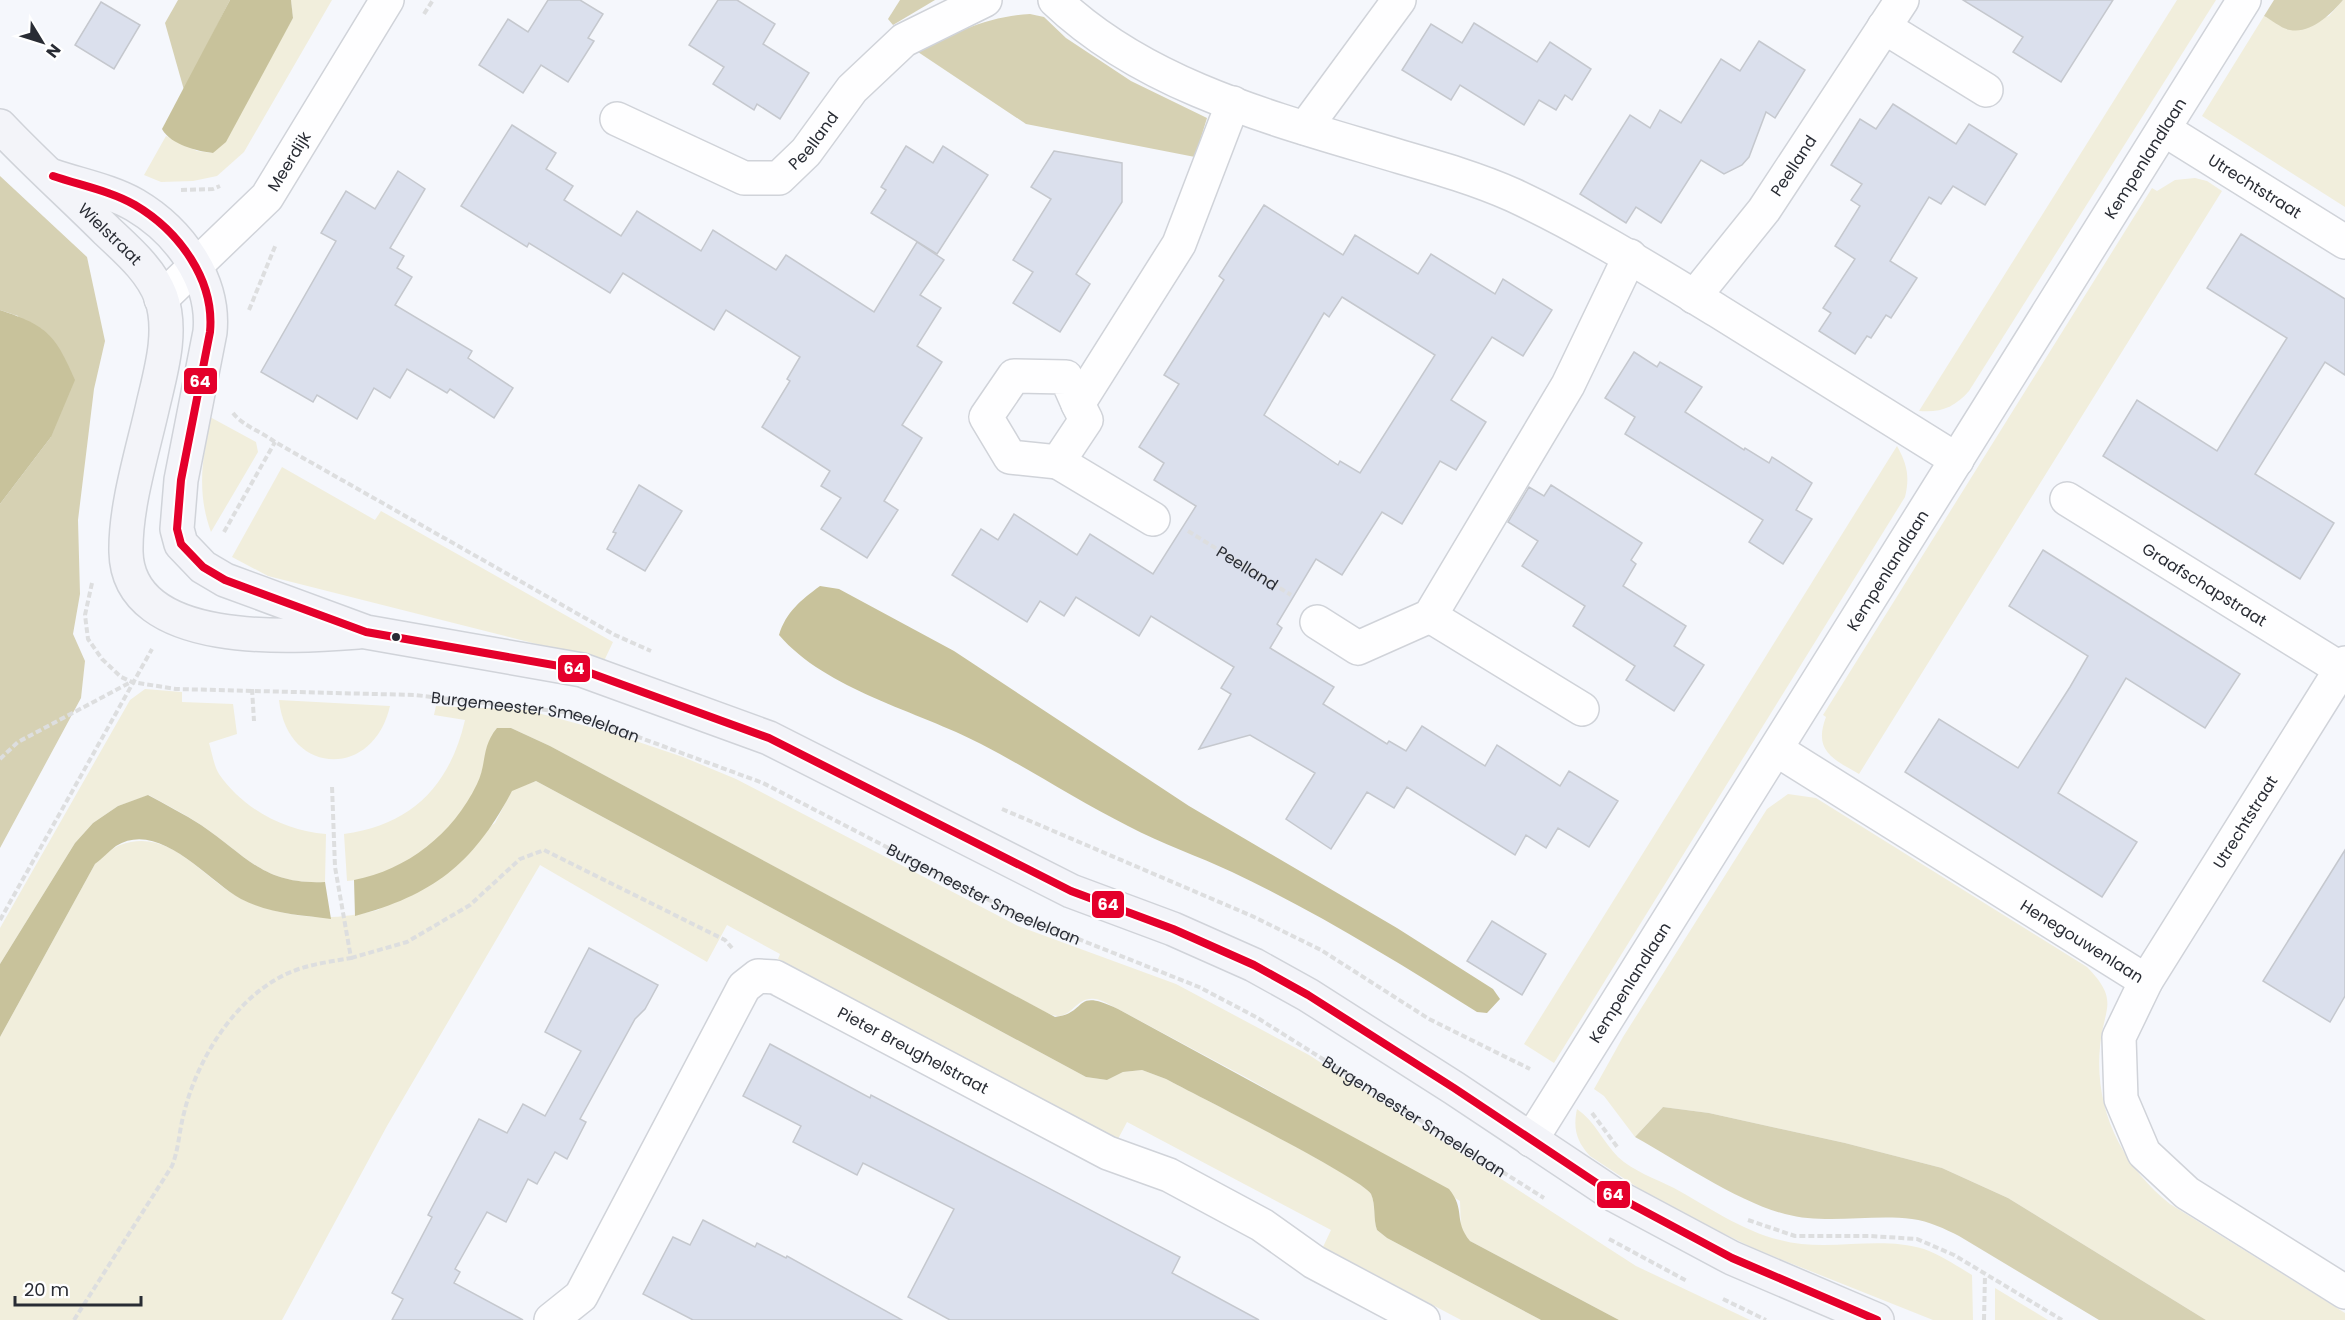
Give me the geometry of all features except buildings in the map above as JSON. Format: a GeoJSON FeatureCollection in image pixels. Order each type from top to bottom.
{"type":"FeatureCollection","features":[{"type":"Feature","properties":{"kind":"street","name":"Meerdijk"},"geometry":{"type":"LineString","coordinates":[[161,299],[267,197],[387,0]]}},
{"type":"Feature","properties":{"kind":"street","name":"Peelland"},"geometry":{"type":"LineString","coordinates":[[617,119],[744,178],[779,178],[806,152],[852,89],[904,40],[984,0]]}},
{"type":"Feature","properties":{"kind":"street"},"geometry":{"type":"LineString","coordinates":[[1055,0],[1071,16],[1141,63],[1177,81],[1305,128],[1467,177],[1513,195],[1630,256],[1957,460]]}},
{"type":"Feature","properties":{"kind":"street"},"geometry":{"type":"LineString","coordinates":[[1305,128],[1399,0]]}},
{"type":"Feature","properties":{"kind":"street","name":"Peelland"},"geometry":{"type":"LineString","coordinates":[[1694,297],[1764,210],[1902,0]]}},
{"type":"Feature","properties":{"kind":"street","name":"Kempenlandlaan"},"geometry":{"type":"LineString","coordinates":[[1531,1140],[2244,0]]}},
{"type":"Feature","properties":{"kind":"street"},"geometry":{"type":"LineString","coordinates":[[1884,27],[1986,90]]}},
{"type":"Feature","properties":{"kind":"street"},"geometry":{"type":"LineString","coordinates":[[1078,404],[1179,244],[1233,103]]}},
{"type":"Feature","properties":{"kind":"street","name":"Wielstraat"},"geometry":{"type":"LineString","coordinates":[[0,126],[137,260],[161,299]]}},
{"type":"Feature","properties":{"kind":"street","name":"Utrechtstraat"},"geometry":{"type":"LineString","coordinates":[[2164,130],[2345,242]]}},
{"type":"Feature","properties":{"kind":"street","name":"Wielstraat"},"geometry":{"type":"LineString","coordinates":[[53,176],[134,204],[165,228],[196,266]]}},
{"type":"Feature","properties":{"kind":"street"},"geometry":{"type":"LineString","coordinates":[[1317,622],[1358,648],[1430,616],[1568,385],[1630,256]]}},
{"type":"Feature","properties":{"kind":"street"},"geometry":{"type":"LineString","coordinates":[[196,266],[203,281],[211,317],[181,480],[177,529],[181,544],[194,560],[225,580],[299,605],[366,632],[582,670],[769,738],[1071,891],[1173,929],[1254,965],[1318,1001],[1616,1196],[1686,1235],[1807,1292],[1877,1320]]}},
{"type":"Feature","properties":{"kind":"street"},"geometry":{"type":"LineString","coordinates":[[161,299],[164,354],[127,535],[126,553],[132,583],[147,600],[173,616],[235,633],[297,637],[366,632]]}},
{"type":"Feature","properties":{"kind":"street"},"geometry":{"type":"LineString","coordinates":[[1058,462],[1086,420],[1066,377],[1014,376],[986,417],[1010,457],[1058,462],[1153,519]]}},
{"type":"Feature","properties":{"kind":"street","name":"Graafschapstraat"},"geometry":{"type":"LineString","coordinates":[[2067,499],[2343,666]]}},
{"type":"Feature","properties":{"kind":"street"},"geometry":{"type":"LineString","coordinates":[[1430,616],[1582,709]]}},
{"type":"Feature","properties":{"kind":"street","name":"Utrechtstraat"},"geometry":{"type":"LineString","coordinates":[[2146,981],[2343,666]]}},
{"type":"Feature","properties":{"kind":"street","name":"Henegouwenlaan"},"geometry":{"type":"LineString","coordinates":[[1777,750],[2146,981],[2119,1037],[2121,1099],[2144,1153],[2187,1193],[2345,1292]]}},
{"type":"Feature","properties":{"kind":"street"},"geometry":{"type":"LineString","coordinates":[[564,1316],[581,1296],[744,987],[758,976]]}},
{"type":"Feature","properties":{"kind":"street","name":"Pieter Breughelstraat"},"geometry":{"type":"LineString","coordinates":[[758,976],[776,977],[1108,1153],[1169,1175],[1262,1225],[1314,1262],[1424,1320]]}},
{"type":"Feature","properties":{"kind":"path"},"geometry":{"type":"LineString","coordinates":[[171,190],[213,189],[222,184]]}},
{"type":"Feature","properties":{"kind":"path","name":"Peelland"},"geometry":{"type":"LineString","coordinates":[[1153,519],[1165,517],[1316,610],[1317,622]]}},
{"type":"Feature","properties":{"kind":"path"},"geometry":{"type":"LineString","coordinates":[[0,759],[18,742],[132,682]]}},
{"type":"Feature","properties":{"kind":"path"},"geometry":{"type":"LineString","coordinates":[[0,920],[132,682]]}},
{"type":"Feature","properties":{"kind":"path","name":"Burgemeester Smeelelaan"},"geometry":{"type":"LineString","coordinates":[[132,682],[176,689],[252,689],[414,695],[573,713],[763,783],[1018,915],[1199,987],[1256,1017],[1545,1199]]}},
{"type":"Feature","properties":{"kind":"path"},"geometry":{"type":"LineString","coordinates":[[252,689],[254,721]]}},
{"type":"Feature","properties":{"kind":"path"},"geometry":{"type":"LineString","coordinates":[[332,786],[335,867],[351,958]]}},
{"type":"Feature","properties":{"kind":"path"},"geometry":{"type":"LineString","coordinates":[[74,1320],[172,1166],[180,1146],[184,1114],[194,1080],[215,1041],[245,1006],[271,983],[301,969],[407,942],[470,905],[520,859],[544,850],[725,940],[758,976]]}},
{"type":"Feature","properties":{"kind":"path"},"geometry":{"type":"LineString","coordinates":[[1602,1235],[1690,1283]]}},
{"type":"Feature","properties":{"kind":"path"},"geometry":{"type":"LineString","coordinates":[[1984,1320],[1985,1274]]}},
{"type":"Feature","properties":{"kind":"path"},"geometry":{"type":"LineString","coordinates":[[1721,1298],[1766,1320]]}},
{"type":"Feature","properties":{"kind":"shaded area"},"geometry":{"type":"Polygon","coordinates":[[[178,0],[230,0],[184,90],[165,23],[178,0]]]}},
{"type":"Feature","properties":{"kind":"shaded area"},"geometry":{"type":"Polygon","coordinates":[[[230,0],[291,0],[293,18],[226,142],[213,153],[192,149],[178,143],[166,135],[162,129],[230,0]]]}},
{"type":"Feature","properties":{"kind":"shaded area"},"geometry":{"type":"Polygon","coordinates":[[[291,0],[332,0],[244,152],[217,176],[193,181],[161,182],[144,175],[166,136],[197,151],[213,153],[293,18],[291,0]]]}},
{"type":"Feature","properties":{"kind":"shaded area"},"geometry":{"type":"Polygon","coordinates":[[[900,0],[935,0],[893,25],[888,19],[900,0]]]}},
{"type":"Feature","properties":{"kind":"shaded area"},"geometry":{"type":"Polygon","coordinates":[[[2177,0],[2216,0],[1969,391],[1947,408],[1919,411],[2177,0]]]}},
{"type":"Feature","properties":{"kind":"shaded area"},"geometry":{"type":"Polygon","coordinates":[[[2274,0],[2343,0],[2313,26],[2290,30],[2264,16],[2274,0]]]}},
{"type":"Feature","properties":{"kind":"shaded area"},"geometry":{"type":"Polygon","coordinates":[[[2345,0],[2345,207],[2202,116],[2264,16],[2289,30],[2329,16],[2345,0]]]}},
{"type":"Feature","properties":{"kind":"shaded area"},"geometry":{"type":"Polygon","coordinates":[[[1030,14],[1044,17],[1066,38],[1131,81],[1207,118],[1195,157],[1026,124],[918,52],[958,32],[986,22],[1030,14]]]}},
{"type":"Feature","properties":{"kind":"shaded area"},"geometry":{"type":"Polygon","coordinates":[[[0,176],[87,257],[105,341],[94,389],[78,520],[80,594],[73,634],[85,661],[81,698],[0,848],[0,504],[51,437],[18,316],[0,310],[0,176]]]}},
{"type":"Feature","properties":{"kind":"shaded area"},"geometry":{"type":"Polygon","coordinates":[[[2195,178],[2207,181],[2222,191],[1859,774],[1850,769],[1828,753],[1824,746],[1822,738],[1826,717],[1823,715],[2152,188],[2157,191],[2175,180],[2195,178]]]}},
{"type":"Feature","properties":{"kind":"shaded area"},"geometry":{"type":"Polygon","coordinates":[[[0,310],[29,321],[48,334],[62,352],[75,380],[51,437],[0,504],[0,310]]]}},
{"type":"Feature","properties":{"kind":"shaded area"},"geometry":{"type":"Polygon","coordinates":[[[210,417],[256,442],[258,452],[211,532],[206,517],[202,488],[203,461],[210,417]]]}},
{"type":"Feature","properties":{"kind":"shaded area"},"geometry":{"type":"Polygon","coordinates":[[[1897,446],[1907,471],[1905,497],[1554,1063],[1524,1044],[1897,446]]]}},
{"type":"Feature","properties":{"kind":"shaded area"},"geometry":{"type":"Polygon","coordinates":[[[282,467],[375,520],[381,511],[613,642],[604,661],[268,576],[232,557],[282,467]]]}},
{"type":"Feature","properties":{"kind":"shaded area"},"geometry":{"type":"Polygon","coordinates":[[[820,586],[839,589],[954,651],[1189,806],[1397,928],[1493,989],[1500,999],[1487,1013],[1477,1012],[1387,956],[1295,904],[1232,872],[1128,826],[981,744],[874,698],[822,671],[779,635],[795,607],[820,586]]]}},
{"type":"Feature","properties":{"kind":"shaded area"},"geometry":{"type":"Polygon","coordinates":[[[145,689],[182,692],[182,702],[233,704],[237,734],[209,743],[217,771],[240,798],[266,816],[295,828],[326,834],[325,882],[286,879],[271,873],[257,866],[195,821],[149,795],[118,806],[93,823],[75,843],[0,964],[0,928],[130,700],[145,689]]]}},
{"type":"Feature","properties":{"kind":"shaded area"},"geometry":{"type":"Polygon","coordinates":[[[279,700],[390,706],[381,730],[367,747],[350,757],[331,759],[313,755],[297,743],[285,725],[279,700]]]}},
{"type":"Feature","properties":{"kind":"shaded area"},"geometry":{"type":"Polygon","coordinates":[[[436,706],[527,710],[612,733],[683,757],[736,779],[1018,926],[1176,984],[1309,1055],[1636,1266],[1750,1320],[1619,1320],[1470,1241],[1461,1230],[1460,1201],[1249,1079],[1118,1009],[1095,999],[1088,999],[1062,1015],[1055,1016],[1047,1013],[550,746],[511,728],[470,800],[454,822],[433,844],[392,869],[362,879],[347,881],[344,834],[389,822],[408,811],[438,782],[449,764],[465,720],[434,715],[436,706]]]}},
{"type":"Feature","properties":{"kind":"shaded area"},"geometry":{"type":"Polygon","coordinates":[[[497,728],[511,728],[550,746],[1055,1017],[1066,1015],[1082,1003],[1094,1000],[1118,1009],[1449,1189],[1457,1203],[1462,1227],[1470,1241],[1619,1320],[1541,1320],[1387,1238],[1377,1230],[1371,1194],[1340,1172],[1276,1136],[1166,1079],[1142,1070],[1123,1072],[1107,1080],[1086,1077],[536,781],[512,791],[483,838],[449,873],[408,898],[355,916],[354,880],[392,868],[410,858],[442,834],[467,802],[477,784],[486,749],[497,728]]]}},
{"type":"Feature","properties":{"kind":"shaded area"},"geometry":{"type":"Polygon","coordinates":[[[536,781],[1086,1077],[1107,1080],[1123,1072],[1142,1070],[1166,1079],[1276,1136],[1340,1171],[1371,1194],[1377,1230],[1387,1238],[1541,1320],[1461,1320],[1323,1247],[1331,1230],[1127,1122],[1118,1139],[778,959],[780,954],[727,925],[707,962],[540,865],[387,1126],[282,1320],[0,1320],[0,1037],[95,864],[120,845],[139,841],[155,843],[186,858],[244,900],[260,906],[310,917],[361,914],[378,910],[495,823],[512,790],[536,781]]]}},
{"type":"Feature","properties":{"kind":"shaded area"},"geometry":{"type":"Polygon","coordinates":[[[1788,794],[1816,798],[2087,967],[2104,988],[2107,996],[2099,1070],[2107,1114],[2125,1154],[2138,1172],[2170,1204],[2345,1313],[2345,1320],[2206,1320],[2008,1198],[1942,1168],[1845,1143],[1709,1113],[1663,1107],[1635,1137],[1604,1096],[1594,1089],[1623,1037],[1767,809],[1788,794]]]}},
{"type":"Feature","properties":{"kind":"shaded area"},"geometry":{"type":"Polygon","coordinates":[[[148,795],[201,825],[257,866],[271,873],[286,879],[304,882],[325,882],[331,919],[285,913],[252,904],[228,890],[182,855],[149,840],[132,840],[116,846],[95,864],[0,1037],[0,964],[75,843],[93,823],[118,806],[148,795]]]}},
{"type":"Feature","properties":{"kind":"shaded area"},"geometry":{"type":"Polygon","coordinates":[[[1663,1107],[1709,1113],[1845,1143],[1942,1168],[2008,1198],[2206,1320],[2099,1320],[1959,1236],[1931,1223],[1896,1218],[1816,1219],[1785,1214],[1748,1201],[1635,1137],[1663,1107]]]}},
{"type":"Feature","properties":{"kind":"shaded area"},"geometry":{"type":"Polygon","coordinates":[[[1577,1109],[1589,1119],[1624,1162],[1752,1231],[1798,1244],[1906,1245],[1943,1257],[1972,1275],[1973,1320],[1933,1320],[1755,1249],[1658,1201],[1590,1156],[1577,1134],[1575,1122],[1577,1109]]]}},
{"type":"Feature","properties":{"kind":"shaded area"},"geometry":{"type":"Polygon","coordinates":[[[1995,1288],[2048,1320],[1995,1320],[1995,1288]]]}},
{"type":"Feature","properties":{"kind":"transit line","name":"64"},"geometry":{"type":"LineString","coordinates":[[53,176],[116,196],[151,216],[166,228],[191,259],[207,294],[210,332],[181,480],[177,529],[181,544],[203,567],[225,580],[366,632],[582,670],[769,738],[1071,891],[1173,929],[1254,965],[1308,995],[1454,1088],[1616,1196],[1732,1258],[1877,1320]]}}]}
